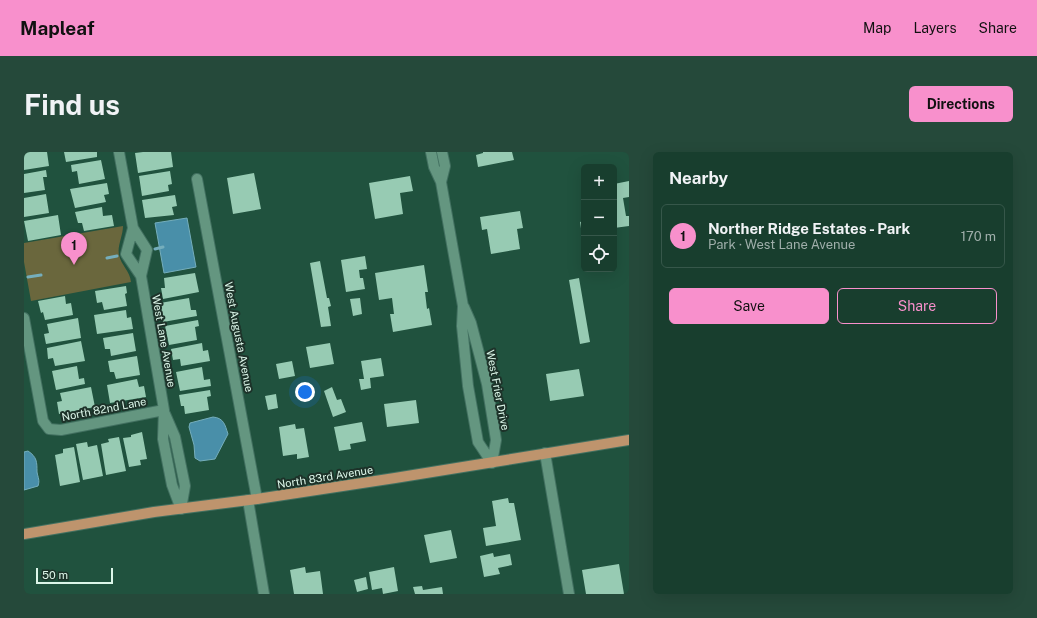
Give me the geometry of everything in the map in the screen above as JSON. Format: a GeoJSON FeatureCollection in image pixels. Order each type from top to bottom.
{"type":"FeatureCollection","features":[{"type":"Feature","properties":{"kind":"main road","name":"North 83rd Avenue"},"geometry":{"type":"LineString","coordinates":[[24,534],[492,463],[629,440]]}},
{"type":"Feature","properties":{"kind":"street","name":"West Lane Avenue"},"geometry":{"type":"LineString","coordinates":[[119,152],[133,228],[147,250],[141,276],[164,410],[163,439],[172,485],[181,509]]}},
{"type":"Feature","properties":{"kind":"street","name":"West Frier Drive"},"geometry":{"type":"LineString","coordinates":[[431,152],[434,167],[441,182],[463,306],[462,326],[468,386],[478,442],[492,463]]}},
{"type":"Feature","properties":{"kind":"street","name":"West Frier Drive"},"geometry":{"type":"LineString","coordinates":[[441,182],[445,166],[442,152]]}},
{"type":"Feature","properties":{"kind":"street","name":"West Augusta Avenue"},"geometry":{"type":"LineString","coordinates":[[197,179],[252,500],[264,594]]}},
{"type":"Feature","properties":{"kind":"street","name":"West Lane Avenue"},"geometry":{"type":"LineString","coordinates":[[133,228],[126,254],[141,276]]}},
{"type":"Feature","properties":{"kind":"street","name":"West Frier Drive"},"geometry":{"type":"LineString","coordinates":[[463,306],[471,323],[487,384],[496,440],[492,463]]}},
{"type":"Feature","properties":{"kind":"street","name":"North 82nd Lane"},"geometry":{"type":"LineString","coordinates":[[24,318],[43,421],[49,429],[61,430],[164,410]]}},
{"type":"Feature","properties":{"kind":"street"},"geometry":{"type":"LineString","coordinates":[[472,406],[490,403]]}},
{"type":"Feature","properties":{"kind":"street","name":"West Lane Avenue"},"geometry":{"type":"LineString","coordinates":[[164,410],[175,437],[184,486],[181,509]]}},
{"type":"Feature","properties":{"kind":"street"},"geometry":{"type":"LineString","coordinates":[[165,450],[177,447]]}},
{"type":"Feature","properties":{"kind":"street"},"geometry":{"type":"LineString","coordinates":[[545,454],[569,594]]}},
{"type":"Feature","properties":{"kind":"shaded area"},"geometry":{"type":"Polygon","coordinates":[[[123,226],[119,255],[131,282],[31,301],[24,262],[24,243],[123,226]]]}},
{"type":"Feature","properties":{"kind":"water"},"geometry":{"type":"Polygon","coordinates":[[[187,218],[196,267],[164,273],[155,223],[187,218]]]}},
{"type":"Feature","properties":{"kind":"water"},"geometry":{"type":"Polygon","coordinates":[[[213,417],[222,420],[228,434],[215,459],[200,461],[195,458],[194,445],[189,427],[190,423],[213,417]]]}},
{"type":"Feature","properties":{"kind":"water"},"geometry":{"type":"Polygon","coordinates":[[[28,451],[36,460],[39,482],[38,486],[24,490],[24,452],[28,451]]]}},
{"type":"Feature","properties":{"kind":"building"},"geometry":{"type":"Polygon","coordinates":[[[24,152],[47,152],[49,166],[24,170],[24,152]]]}},
{"type":"Feature","properties":{"kind":"building"},"geometry":{"type":"Polygon","coordinates":[[[64,152],[97,152],[97,157],[66,162],[64,152]]]}},
{"type":"Feature","properties":{"kind":"building"},"geometry":{"type":"Polygon","coordinates":[[[171,152],[173,167],[138,173],[135,153],[171,152]]]}},
{"type":"Feature","properties":{"kind":"building"},"geometry":{"type":"Polygon","coordinates":[[[483,152],[512,152],[514,160],[478,167],[476,155],[483,152]]]}},
{"type":"Feature","properties":{"kind":"building"},"geometry":{"type":"Polygon","coordinates":[[[101,160],[105,179],[79,184],[77,171],[72,172],[71,165],[101,160]]]}},
{"type":"Feature","properties":{"kind":"building"},"geometry":{"type":"Polygon","coordinates":[[[46,170],[47,177],[43,177],[45,190],[24,193],[24,174],[46,170]]]}},
{"type":"Feature","properties":{"kind":"building"},"geometry":{"type":"Polygon","coordinates":[[[170,171],[172,184],[168,185],[169,191],[142,196],[139,176],[170,171]]]}},
{"type":"Feature","properties":{"kind":"building"},"geometry":{"type":"Polygon","coordinates":[[[254,173],[261,209],[233,214],[227,178],[254,173]]]}},
{"type":"Feature","properties":{"kind":"building"},"geometry":{"type":"Polygon","coordinates":[[[410,176],[413,191],[400,193],[403,214],[375,219],[369,183],[410,176]]]}},
{"type":"Feature","properties":{"kind":"building"},"geometry":{"type":"Polygon","coordinates":[[[629,181],[629,197],[623,198],[626,216],[629,216],[629,226],[617,228],[617,183],[629,181]]]}},
{"type":"Feature","properties":{"kind":"building"},"geometry":{"type":"Polygon","coordinates":[[[107,183],[109,194],[104,195],[106,202],[75,208],[70,189],[107,183]]]}},
{"type":"Feature","properties":{"kind":"building"},"geometry":{"type":"Polygon","coordinates":[[[46,194],[49,213],[24,217],[24,198],[46,194]]]}},
{"type":"Feature","properties":{"kind":"building"},"geometry":{"type":"Polygon","coordinates":[[[175,195],[177,206],[172,207],[174,215],[145,218],[142,200],[175,195]]]}},
{"type":"Feature","properties":{"kind":"building"},"geometry":{"type":"Polygon","coordinates":[[[102,207],[103,216],[112,215],[114,226],[84,231],[82,223],[78,223],[75,212],[102,207]]]}},
{"type":"Feature","properties":{"kind":"building"},"geometry":{"type":"Polygon","coordinates":[[[520,211],[523,228],[517,229],[520,249],[491,254],[487,229],[482,230],[480,217],[520,211]]]}},
{"type":"Feature","properties":{"kind":"building"},"geometry":{"type":"Polygon","coordinates":[[[58,215],[61,235],[28,241],[24,221],[58,215]]]}},
{"type":"Feature","properties":{"kind":"building"},"geometry":{"type":"Polygon","coordinates":[[[365,256],[367,269],[359,270],[360,278],[363,278],[365,289],[346,292],[341,260],[365,256]]]}},
{"type":"Feature","properties":{"kind":"building"},"geometry":{"type":"Polygon","coordinates":[[[320,261],[327,298],[329,298],[331,306],[328,307],[331,326],[321,327],[310,263],[320,261]]]}},
{"type":"Feature","properties":{"kind":"building"},"geometry":{"type":"Polygon","coordinates":[[[424,265],[428,292],[425,292],[427,309],[429,308],[432,325],[393,332],[390,314],[394,314],[392,298],[379,300],[375,273],[424,265]]]}},
{"type":"Feature","properties":{"kind":"building"},"geometry":{"type":"Polygon","coordinates":[[[195,273],[199,292],[163,299],[161,288],[165,288],[164,278],[195,273]]]}},
{"type":"Feature","properties":{"kind":"building"},"geometry":{"type":"Polygon","coordinates":[[[579,278],[590,342],[580,344],[569,280],[579,278]]]}},
{"type":"Feature","properties":{"kind":"building"},"geometry":{"type":"Polygon","coordinates":[[[126,286],[127,293],[125,294],[127,306],[104,310],[102,302],[97,303],[95,291],[126,286]]]}},
{"type":"Feature","properties":{"kind":"building"},"geometry":{"type":"Polygon","coordinates":[[[65,296],[66,304],[71,303],[73,315],[45,320],[43,312],[41,313],[38,301],[65,296]]]}},
{"type":"Feature","properties":{"kind":"building"},"geometry":{"type":"Polygon","coordinates":[[[189,298],[191,310],[196,310],[197,316],[163,322],[160,303],[189,298]]]}},
{"type":"Feature","properties":{"kind":"building"},"geometry":{"type":"Polygon","coordinates":[[[360,298],[362,314],[353,316],[350,299],[360,298]]]}},
{"type":"Feature","properties":{"kind":"building"},"geometry":{"type":"Polygon","coordinates":[[[126,310],[127,318],[131,317],[133,329],[97,334],[94,315],[126,310]]]}},
{"type":"Feature","properties":{"kind":"building"},"geometry":{"type":"Polygon","coordinates":[[[78,318],[81,338],[46,344],[44,334],[49,333],[47,324],[78,318]]]}},
{"type":"Feature","properties":{"kind":"building"},"geometry":{"type":"Polygon","coordinates":[[[198,320],[199,326],[195,327],[197,340],[169,345],[165,326],[198,320]]]}},
{"type":"Feature","properties":{"kind":"building"},"geometry":{"type":"Polygon","coordinates":[[[133,333],[136,351],[111,356],[110,349],[105,349],[103,338],[133,333]]]}},
{"type":"Feature","properties":{"kind":"building"},"geometry":{"type":"Polygon","coordinates":[[[81,341],[85,361],[55,366],[53,358],[48,359],[47,348],[81,341]]]}},
{"type":"Feature","properties":{"kind":"building"},"geometry":{"type":"Polygon","coordinates":[[[202,343],[203,351],[208,350],[210,361],[181,366],[180,359],[173,360],[171,349],[202,343]]]}},
{"type":"Feature","properties":{"kind":"building"},"geometry":{"type":"Polygon","coordinates":[[[330,343],[334,364],[310,368],[306,347],[330,343]]]}},
{"type":"Feature","properties":{"kind":"building"},"geometry":{"type":"Polygon","coordinates":[[[137,356],[140,375],[116,379],[114,372],[110,372],[108,361],[137,356]]]}},
{"type":"Feature","properties":{"kind":"building"},"geometry":{"type":"Polygon","coordinates":[[[381,358],[384,376],[370,378],[371,388],[361,390],[359,379],[364,379],[361,361],[381,358]]]}},
{"type":"Feature","properties":{"kind":"building"},"geometry":{"type":"Polygon","coordinates":[[[292,361],[295,376],[279,379],[276,364],[292,361]]]}},
{"type":"Feature","properties":{"kind":"building"},"geometry":{"type":"Polygon","coordinates":[[[77,366],[79,379],[84,378],[85,384],[56,390],[52,371],[77,366]]]}},
{"type":"Feature","properties":{"kind":"building"},"geometry":{"type":"Polygon","coordinates":[[[202,367],[204,380],[210,379],[211,386],[180,391],[176,372],[202,367]]]}},
{"type":"Feature","properties":{"kind":"building"},"geometry":{"type":"Polygon","coordinates":[[[579,369],[584,396],[550,401],[546,374],[579,369]]]}},
{"type":"Feature","properties":{"kind":"building"},"geometry":{"type":"Polygon","coordinates":[[[137,379],[139,387],[144,386],[146,397],[110,403],[107,385],[137,379]]]}},
{"type":"Feature","properties":{"kind":"building"},"geometry":{"type":"Polygon","coordinates":[[[91,387],[95,407],[59,414],[57,402],[62,401],[60,393],[91,387]]]}},
{"type":"Feature","properties":{"kind":"building"},"geometry":{"type":"Polygon","coordinates":[[[332,387],[337,400],[341,399],[346,412],[333,417],[324,391],[332,387]]]}},
{"type":"Feature","properties":{"kind":"building"},"geometry":{"type":"Polygon","coordinates":[[[210,390],[211,396],[207,397],[209,410],[185,414],[184,406],[181,406],[179,395],[210,390]]]}},
{"type":"Feature","properties":{"kind":"building"},"geometry":{"type":"Polygon","coordinates":[[[276,394],[278,408],[268,410],[265,396],[276,394]]]}},
{"type":"Feature","properties":{"kind":"building"},"geometry":{"type":"Polygon","coordinates":[[[416,400],[419,423],[387,427],[384,404],[416,400]]]}},
{"type":"Feature","properties":{"kind":"building"},"geometry":{"type":"Polygon","coordinates":[[[362,422],[366,441],[350,444],[351,449],[339,451],[334,427],[362,422]]]}},
{"type":"Feature","properties":{"kind":"building"},"geometry":{"type":"Polygon","coordinates":[[[295,424],[296,429],[304,428],[309,457],[297,459],[297,454],[283,456],[279,427],[295,424]]]}},
{"type":"Feature","properties":{"kind":"building"},"geometry":{"type":"Polygon","coordinates":[[[142,432],[147,459],[140,460],[141,465],[129,467],[123,438],[131,437],[131,435],[142,432]]]}},
{"type":"Feature","properties":{"kind":"building"},"geometry":{"type":"Polygon","coordinates":[[[119,437],[126,471],[106,475],[101,444],[109,442],[108,439],[119,437]]]}},
{"type":"Feature","properties":{"kind":"building"},"geometry":{"type":"Polygon","coordinates":[[[87,442],[88,447],[97,445],[103,476],[83,480],[76,444],[87,442]]]}},
{"type":"Feature","properties":{"kind":"building"},"geometry":{"type":"Polygon","coordinates":[[[74,447],[80,482],[60,486],[55,455],[63,453],[63,449],[74,447]]]}},
{"type":"Feature","properties":{"kind":"building"},"geometry":{"type":"Polygon","coordinates":[[[508,498],[509,503],[514,503],[521,540],[486,546],[483,528],[496,526],[492,501],[508,498]]]}},
{"type":"Feature","properties":{"kind":"building"},"geometry":{"type":"Polygon","coordinates":[[[451,530],[457,558],[430,563],[424,535],[451,530]]]}},
{"type":"Feature","properties":{"kind":"building"},"geometry":{"type":"Polygon","coordinates":[[[493,553],[494,557],[510,554],[512,565],[498,568],[500,574],[484,577],[480,556],[493,553]]]}},
{"type":"Feature","properties":{"kind":"building"},"geometry":{"type":"Polygon","coordinates":[[[619,564],[624,594],[586,594],[582,570],[619,564]]]}},
{"type":"Feature","properties":{"kind":"building"},"geometry":{"type":"Polygon","coordinates":[[[305,567],[306,573],[320,571],[323,594],[294,594],[290,570],[305,567]]]}},
{"type":"Feature","properties":{"kind":"building"},"geometry":{"type":"Polygon","coordinates":[[[394,567],[398,591],[383,594],[382,588],[372,590],[369,572],[394,567]]]}},
{"type":"Feature","properties":{"kind":"building"},"geometry":{"type":"Polygon","coordinates":[[[366,577],[368,589],[357,592],[354,580],[366,577]]]}},
{"type":"Feature","properties":{"kind":"building"},"geometry":{"type":"Polygon","coordinates":[[[422,586],[423,590],[442,587],[443,594],[415,594],[413,587],[422,586]]]}},
{"type":"Feature","properties":{"kind":"waterway"},"geometry":{"type":"LineString","coordinates":[[155,249],[163,247]]}},
{"type":"Feature","properties":{"kind":"waterway"},"geometry":{"type":"LineString","coordinates":[[107,258],[117,256]]}},
{"type":"Feature","properties":{"kind":"waterway"},"geometry":{"type":"LineString","coordinates":[[28,277],[41,275]]}},
{"type":"Feature","properties":{"kind":"place","name":"Norther Ridge Estates - Park"},"geometry":{"type":"Point","coordinates":[74,265]}}]}
